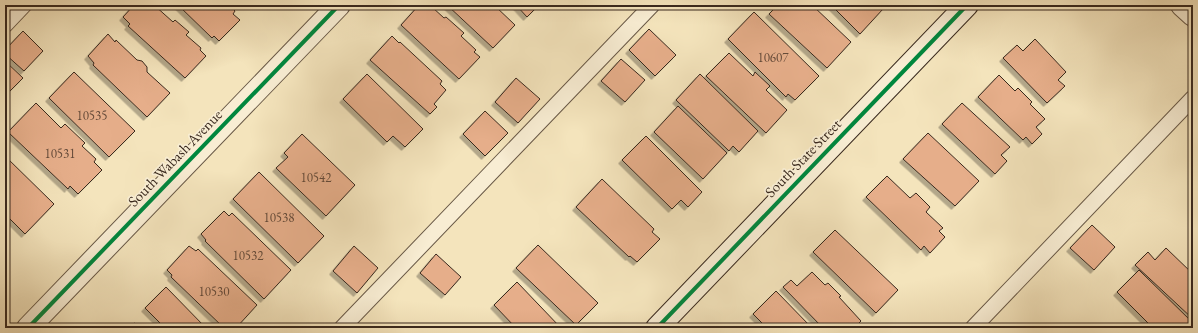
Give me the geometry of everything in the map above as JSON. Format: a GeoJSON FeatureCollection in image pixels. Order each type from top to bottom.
{"type":"FeatureCollection","features":[{"type":"Feature","properties":{"kind":"street","name":"South Wabash Avenue"},"geometry":{"type":"LineString","coordinates":[[28,328],[339,5]]}},
{"type":"Feature","properties":{"kind":"street","name":"South State Street"},"geometry":{"type":"LineString","coordinates":[[657,328],[967,5]]}},
{"type":"Feature","properties":{"kind":"street"},"geometry":{"type":"LineString","coordinates":[[1182,5],[1193,16]]}},
{"type":"Feature","properties":{"kind":"lane"},"geometry":{"type":"LineString","coordinates":[[5,25],[24,5]]}},
{"type":"Feature","properties":{"kind":"lane"},"geometry":{"type":"LineString","coordinates":[[342,328],[652,5]]}},
{"type":"Feature","properties":{"kind":"lane"},"geometry":{"type":"LineString","coordinates":[[973,328],[1193,98]]}},
{"type":"Feature","properties":{"kind":"building"},"geometry":{"type":"Polygon","coordinates":[[[134,5],[154,5],[173,22],[175,20],[189,32],[186,35],[201,48],[200,50],[206,56],[185,78],[128,26],[130,24],[123,17],[134,5]]]}},
{"type":"Feature","properties":{"kind":"building"},"geometry":{"type":"Polygon","coordinates":[[[178,5],[229,5],[235,11],[233,14],[240,20],[219,41],[214,36],[212,38],[178,5]]]}},
{"type":"Feature","properties":{"kind":"building"},"geometry":{"type":"Polygon","coordinates":[[[419,5],[426,5],[430,9],[432,7],[444,18],[446,17],[464,33],[461,36],[476,50],[474,52],[480,57],[459,79],[401,25],[419,5]]]}},
{"type":"Feature","properties":{"kind":"building"},"geometry":{"type":"Polygon","coordinates":[[[447,5],[494,5],[515,25],[493,48],[447,5]]]}},
{"type":"Feature","properties":{"kind":"building"},"geometry":{"type":"Polygon","coordinates":[[[516,5],[539,5],[527,17],[516,5]]]}},
{"type":"Feature","properties":{"kind":"building"},"geometry":{"type":"Polygon","coordinates":[[[778,5],[812,5],[851,42],[827,68],[769,14],[778,5]]]}},
{"type":"Feature","properties":{"kind":"building"},"geometry":{"type":"Polygon","coordinates":[[[831,5],[879,5],[883,9],[860,34],[831,5]]]}},
{"type":"Feature","properties":{"kind":"building"},"geometry":{"type":"Polygon","coordinates":[[[754,12],[819,76],[795,100],[788,94],[786,97],[728,39],[754,12]]]}},
{"type":"Feature","properties":{"kind":"building"},"geometry":{"type":"Polygon","coordinates":[[[649,29],[676,55],[655,76],[629,50],[649,29]]]}},
{"type":"Feature","properties":{"kind":"building"},"geometry":{"type":"Polygon","coordinates":[[[23,31],[43,51],[24,71],[5,54],[5,50],[23,31]]]}},
{"type":"Feature","properties":{"kind":"building"},"geometry":{"type":"Polygon","coordinates":[[[108,34],[115,42],[116,40],[137,60],[142,61],[147,67],[147,72],[170,93],[147,117],[93,65],[94,63],[88,56],[108,34]]]}},
{"type":"Feature","properties":{"kind":"building"},"geometry":{"type":"Polygon","coordinates":[[[392,36],[442,81],[440,84],[446,90],[434,104],[437,107],[430,114],[370,60],[392,36]]]}},
{"type":"Feature","properties":{"kind":"building"},"geometry":{"type":"Polygon","coordinates":[[[1035,39],[1066,72],[1058,80],[1065,86],[1047,103],[1003,58],[1017,45],[1023,51],[1035,39]]]}},
{"type":"Feature","properties":{"kind":"building"},"geometry":{"type":"Polygon","coordinates":[[[729,53],[753,76],[755,72],[770,86],[766,90],[787,110],[766,133],[706,76],[729,53]]]}},
{"type":"Feature","properties":{"kind":"building"},"geometry":{"type":"Polygon","coordinates":[[[621,59],[645,80],[625,102],[601,81],[621,59]]]}},
{"type":"Feature","properties":{"kind":"building"},"geometry":{"type":"Polygon","coordinates":[[[5,61],[23,78],[5,96],[5,61]]]}},
{"type":"Feature","properties":{"kind":"building"},"geometry":{"type":"Polygon","coordinates":[[[74,72],[135,131],[109,157],[49,98],[74,72]]]}},
{"type":"Feature","properties":{"kind":"building"},"geometry":{"type":"Polygon","coordinates":[[[367,74],[423,129],[405,147],[393,136],[387,142],[343,99],[367,74]]]}},
{"type":"Feature","properties":{"kind":"building"},"geometry":{"type":"Polygon","coordinates":[[[700,74],[758,131],[739,152],[733,146],[729,151],[676,100],[700,74]]]}},
{"type":"Feature","properties":{"kind":"building"},"geometry":{"type":"Polygon","coordinates":[[[999,75],[1015,91],[1018,88],[1032,102],[1030,104],[1045,119],[1036,127],[1042,134],[1032,144],[1026,137],[1023,140],[978,97],[999,75]]]}},
{"type":"Feature","properties":{"kind":"building"},"geometry":{"type":"Polygon","coordinates":[[[516,78],[540,99],[518,123],[495,102],[516,78]]]}},
{"type":"Feature","properties":{"kind":"building"},"geometry":{"type":"Polygon","coordinates":[[[36,103],[61,128],[65,124],[85,143],[82,146],[96,159],[94,162],[102,170],[78,194],[70,186],[68,189],[8,132],[36,103]]]}},
{"type":"Feature","properties":{"kind":"building"},"geometry":{"type":"Polygon","coordinates":[[[962,103],[1010,147],[1001,155],[1007,161],[995,174],[942,124],[962,103]]]}},
{"type":"Feature","properties":{"kind":"building"},"geometry":{"type":"Polygon","coordinates":[[[678,106],[727,153],[703,179],[654,132],[678,106]]]}},
{"type":"Feature","properties":{"kind":"building"},"geometry":{"type":"Polygon","coordinates":[[[485,111],[508,133],[485,156],[463,134],[485,111]]]}},
{"type":"Feature","properties":{"kind":"building"},"geometry":{"type":"Polygon","coordinates":[[[928,133],[979,181],[955,206],[903,159],[928,133]]]}},
{"type":"Feature","properties":{"kind":"building"},"geometry":{"type":"Polygon","coordinates":[[[302,134],[355,185],[326,216],[276,168],[288,157],[284,153],[302,134]]]}},
{"type":"Feature","properties":{"kind":"building"},"geometry":{"type":"Polygon","coordinates":[[[646,136],[702,192],[688,207],[681,200],[672,209],[622,160],[646,136]]]}},
{"type":"Feature","properties":{"kind":"building"},"geometry":{"type":"Polygon","coordinates":[[[5,156],[54,204],[25,234],[5,214],[5,156]]]}},
{"type":"Feature","properties":{"kind":"building"},"geometry":{"type":"Polygon","coordinates":[[[259,172],[324,236],[298,263],[233,199],[259,172]]]}},
{"type":"Feature","properties":{"kind":"building"},"geometry":{"type":"Polygon","coordinates":[[[887,176],[910,198],[916,193],[930,207],[926,212],[943,228],[939,231],[945,237],[930,253],[924,246],[921,250],[866,197],[887,176]]]}},
{"type":"Feature","properties":{"kind":"building"},"geometry":{"type":"Polygon","coordinates":[[[602,179],[654,229],[652,232],[660,239],[637,262],[630,256],[629,257],[576,207],[602,179]]]}},
{"type":"Feature","properties":{"kind":"building"},"geometry":{"type":"Polygon","coordinates":[[[224,211],[229,216],[232,213],[291,270],[264,299],[205,241],[206,240],[201,234],[224,211]]]}},
{"type":"Feature","properties":{"kind":"building"},"geometry":{"type":"Polygon","coordinates":[[[1092,225],[1115,247],[1094,270],[1070,248],[1092,225]]]}},
{"type":"Feature","properties":{"kind":"building"},"geometry":{"type":"Polygon","coordinates":[[[835,230],[898,290],[876,313],[813,252],[835,230]]]}},
{"type":"Feature","properties":{"kind":"building"},"geometry":{"type":"Polygon","coordinates":[[[538,245],[598,303],[576,325],[516,268],[538,245]]]}},
{"type":"Feature","properties":{"kind":"building"},"geometry":{"type":"Polygon","coordinates":[[[189,246],[196,251],[198,249],[257,305],[236,328],[224,328],[171,277],[172,275],[167,270],[189,246]]]}},
{"type":"Feature","properties":{"kind":"building"},"geometry":{"type":"Polygon","coordinates":[[[354,246],[378,268],[357,293],[333,271],[354,246]]]}},
{"type":"Feature","properties":{"kind":"building"},"geometry":{"type":"Polygon","coordinates":[[[1166,248],[1193,274],[1193,319],[1135,265],[1148,252],[1155,260],[1166,248]]]}},
{"type":"Feature","properties":{"kind":"building"},"geometry":{"type":"Polygon","coordinates":[[[436,254],[461,277],[445,295],[420,273],[436,254]]]}},
{"type":"Feature","properties":{"kind":"building"},"geometry":{"type":"Polygon","coordinates":[[[1139,270],[1193,323],[1193,328],[1153,328],[1117,292],[1139,270]]]}},
{"type":"Feature","properties":{"kind":"building"},"geometry":{"type":"Polygon","coordinates":[[[812,272],[825,285],[828,283],[841,296],[839,297],[861,321],[854,328],[823,328],[783,287],[791,280],[797,286],[812,272]]]}},
{"type":"Feature","properties":{"kind":"building"},"geometry":{"type":"Polygon","coordinates":[[[517,282],[561,328],[516,328],[494,305],[517,282]]]}},
{"type":"Feature","properties":{"kind":"building"},"geometry":{"type":"Polygon","coordinates":[[[166,287],[206,328],[165,328],[145,308],[166,287]]]}},
{"type":"Feature","properties":{"kind":"building"},"geometry":{"type":"Polygon","coordinates":[[[776,291],[812,328],[767,328],[753,314],[776,291]]]}},
{"type":"Feature","properties":{"kind":"building"},"geometry":{"type":"Polygon","coordinates":[[[135,323],[140,328],[127,328],[129,326],[135,323]]]}},
{"type":"Feature","properties":{"kind":"cycle path"},"geometry":{"type":"LineString","coordinates":[[28,328],[339,5]]}},
{"type":"Feature","properties":{"kind":"cycle path"},"geometry":{"type":"LineString","coordinates":[[657,328],[967,5]]}}]}
